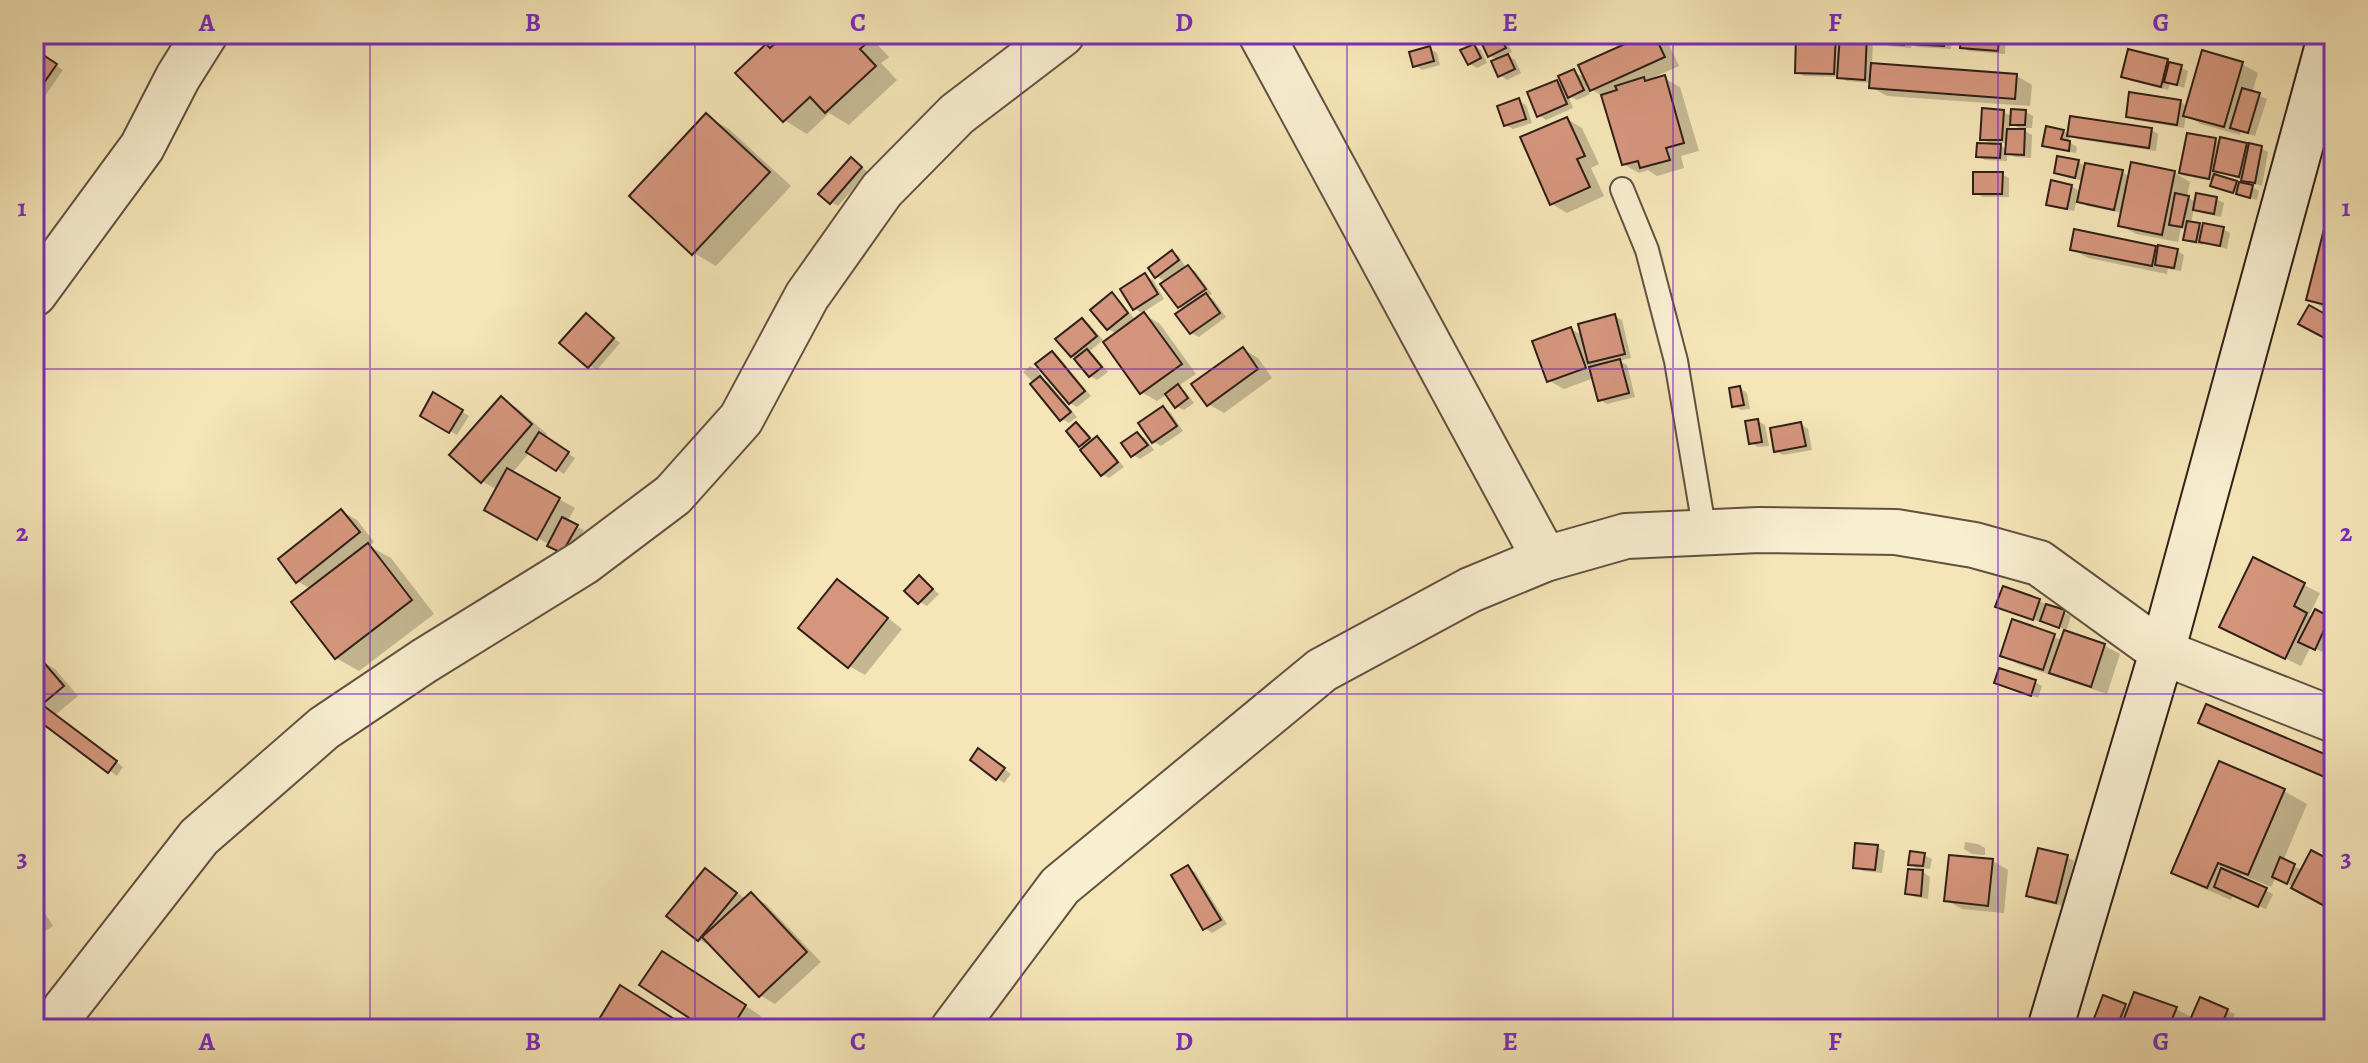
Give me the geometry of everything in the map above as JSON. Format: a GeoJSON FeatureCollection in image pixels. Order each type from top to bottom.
{"type":"FeatureCollection","features":[{"type":"Feature","properties":{"kind":"street"},"geometry":{"type":"LineString","coordinates":[[54,1029],[65,1009],[199,837],[324,728],[424,661],[584,562],[673,495],[741,419],[807,296],[882,190],[957,114],[1062,34]]}},
{"type":"Feature","properties":{"kind":"street"},"geometry":{"type":"LineString","coordinates":[[1261,34],[1545,559]]}},
{"type":"Feature","properties":{"kind":"street"},"geometry":{"type":"LineString","coordinates":[[2050,1029],[2162,652],[2331,34]]}},
{"type":"Feature","properties":{"kind":"street"},"geometry":{"type":"LineString","coordinates":[[34,294],[142,147],[178,77],[191,39]]}},
{"type":"Feature","properties":{"kind":"street"},"geometry":{"type":"LineString","coordinates":[[953,1029],[1060,886],[1322,670],[1470,590],[1545,559],[1626,536],[1759,530],[1896,532],[1974,545],[2039,563],[2162,652],[2334,720]]}},
{"type":"Feature","properties":{"kind":"lane"},"geometry":{"type":"LineString","coordinates":[[1622,189],[1647,250],[1676,361],[1705,533]]}},
{"type":"Feature","properties":{"kind":"building"},"geometry":{"type":"Polygon","coordinates":[[[785,34],[859,34],[867,43],[860,49],[876,66],[825,113],[810,97],[783,122],[735,73],[766,44],[770,48],[785,34]]]}},
{"type":"Feature","properties":{"kind":"building"},"geometry":{"type":"Polygon","coordinates":[[[1499,34],[1506,48],[1488,57],[1481,42],[1499,34]]]}},
{"type":"Feature","properties":{"kind":"building"},"geometry":{"type":"Polygon","coordinates":[[[1647,34],[1654,34],[1665,57],[1590,91],[1578,65],[1647,34]]]}},
{"type":"Feature","properties":{"kind":"building"},"geometry":{"type":"Polygon","coordinates":[[[1796,34],[1836,34],[1834,74],[1795,73],[1796,34]]]}},
{"type":"Feature","properties":{"kind":"building"},"geometry":{"type":"Polygon","coordinates":[[[1840,34],[1867,34],[1865,80],[1837,78],[1840,34]]]}},
{"type":"Feature","properties":{"kind":"building"},"geometry":{"type":"Polygon","coordinates":[[[1879,34],[1905,34],[1904,45],[1879,43],[1879,34]]]}},
{"type":"Feature","properties":{"kind":"building"},"geometry":{"type":"Polygon","coordinates":[[[1908,34],[1945,34],[1944,46],[1908,44],[1908,34]]]}},
{"type":"Feature","properties":{"kind":"building"},"geometry":{"type":"Polygon","coordinates":[[[1961,34],[1999,34],[1998,51],[1960,48],[1961,34]]]}},
{"type":"Feature","properties":{"kind":"building"},"geometry":{"type":"Polygon","coordinates":[[[1474,44],[1481,58],[1468,65],[1460,50],[1474,44]]]}},
{"type":"Feature","properties":{"kind":"building"},"geometry":{"type":"Polygon","coordinates":[[[1430,46],[1434,61],[1413,67],[1409,52],[1430,46]]]}},
{"type":"Feature","properties":{"kind":"building"},"geometry":{"type":"Polygon","coordinates":[[[34,49],[57,64],[34,97],[34,49]]]}},
{"type":"Feature","properties":{"kind":"building"},"geometry":{"type":"Polygon","coordinates":[[[2128,49],[2168,59],[2161,87],[2121,77],[2128,49]]]}},
{"type":"Feature","properties":{"kind":"building"},"geometry":{"type":"Polygon","coordinates":[[[2202,50],[2243,62],[2224,127],[2183,116],[2202,50]]]}},
{"type":"Feature","properties":{"kind":"building"},"geometry":{"type":"Polygon","coordinates":[[[1508,54],[1515,69],[1498,77],[1491,61],[1508,54]]]}},
{"type":"Feature","properties":{"kind":"building"},"geometry":{"type":"Polygon","coordinates":[[[2169,62],[2182,65],[2177,85],[2164,82],[2169,62]]]}},
{"type":"Feature","properties":{"kind":"building"},"geometry":{"type":"Polygon","coordinates":[[[1871,63],[2017,74],[2015,99],[1869,88],[1871,63]]]}},
{"type":"Feature","properties":{"kind":"building"},"geometry":{"type":"Polygon","coordinates":[[[1574,69],[1584,90],[1568,98],[1558,76],[1574,69]]]}},
{"type":"Feature","properties":{"kind":"building"},"geometry":{"type":"Polygon","coordinates":[[[1665,75],[1684,143],[1666,148],[1670,160],[1640,168],[1638,161],[1622,165],[1601,95],[1617,90],[1615,86],[1644,77],[1645,81],[1665,75]]]}},
{"type":"Feature","properties":{"kind":"building"},"geometry":{"type":"Polygon","coordinates":[[[1557,80],[1567,104],[1537,117],[1527,92],[1557,80]]]}},
{"type":"Feature","properties":{"kind":"building"},"geometry":{"type":"Polygon","coordinates":[[[2242,88],[2260,93],[2248,133],[2230,128],[2242,88]]]}},
{"type":"Feature","properties":{"kind":"building"},"geometry":{"type":"Polygon","coordinates":[[[2129,92],[2181,100],[2177,125],[2126,117],[2129,92]]]}},
{"type":"Feature","properties":{"kind":"building"},"geometry":{"type":"Polygon","coordinates":[[[1519,98],[1526,119],[1504,126],[1497,106],[1519,98]]]}},
{"type":"Feature","properties":{"kind":"building"},"geometry":{"type":"Polygon","coordinates":[[[1982,108],[2004,110],[2002,140],[1980,140],[1982,108]]]}},
{"type":"Feature","properties":{"kind":"building"},"geometry":{"type":"Polygon","coordinates":[[[2011,109],[2026,110],[2025,125],[2010,125],[2011,109]]]}},
{"type":"Feature","properties":{"kind":"building"},"geometry":{"type":"Polygon","coordinates":[[[706,113],[770,172],[692,255],[629,196],[706,113]]]}},
{"type":"Feature","properties":{"kind":"building"},"geometry":{"type":"Polygon","coordinates":[[[2070,116],[2152,128],[2149,148],[2067,136],[2070,116]]]}},
{"type":"Feature","properties":{"kind":"building"},"geometry":{"type":"Polygon","coordinates":[[[1567,117],[1585,156],[1577,159],[1590,187],[1550,205],[1520,137],[1567,117]]]}},
{"type":"Feature","properties":{"kind":"building"},"geometry":{"type":"Polygon","coordinates":[[[2046,126],[2064,130],[2061,139],[2070,141],[2069,151],[2042,146],[2046,126]]]}},
{"type":"Feature","properties":{"kind":"building"},"geometry":{"type":"Polygon","coordinates":[[[2007,129],[2025,129],[2024,155],[2005,154],[2007,129]]]}},
{"type":"Feature","properties":{"kind":"building"},"geometry":{"type":"Polygon","coordinates":[[[2187,133],[2216,138],[2209,179],[2179,173],[2187,133]]]}},
{"type":"Feature","properties":{"kind":"building"},"geometry":{"type":"Polygon","coordinates":[[[2220,137],[2247,143],[2239,177],[2213,171],[2220,137]]]}},
{"type":"Feature","properties":{"kind":"building"},"geometry":{"type":"Polygon","coordinates":[[[1977,143],[2001,144],[2000,158],[1976,157],[1977,143]]]}},
{"type":"Feature","properties":{"kind":"building"},"geometry":{"type":"Polygon","coordinates":[[[2249,143],[2262,146],[2255,183],[2241,181],[2249,143]]]}},
{"type":"Feature","properties":{"kind":"building"},"geometry":{"type":"Polygon","coordinates":[[[2057,156],[2079,160],[2075,178],[2054,173],[2057,156]]]}},
{"type":"Feature","properties":{"kind":"building"},"geometry":{"type":"Polygon","coordinates":[[[851,157],[862,167],[830,204],[818,194],[851,157]]]}},
{"type":"Feature","properties":{"kind":"building"},"geometry":{"type":"Polygon","coordinates":[[[2131,162],[2175,171],[2162,235],[2118,226],[2131,162]]]}},
{"type":"Feature","properties":{"kind":"building"},"geometry":{"type":"Polygon","coordinates":[[[2085,163],[2123,170],[2114,210],[2077,202],[2085,163]]]}},
{"type":"Feature","properties":{"kind":"building"},"geometry":{"type":"Polygon","coordinates":[[[1973,172],[2003,172],[2002,194],[1973,194],[1973,172]]]}},
{"type":"Feature","properties":{"kind":"building"},"geometry":{"type":"Polygon","coordinates":[[[2214,174],[2237,181],[2233,193],[2210,186],[2214,174]]]}},
{"type":"Feature","properties":{"kind":"building"},"geometry":{"type":"Polygon","coordinates":[[[2051,180],[2072,185],[2067,209],[2046,205],[2051,180]]]}},
{"type":"Feature","properties":{"kind":"building"},"geometry":{"type":"Polygon","coordinates":[[[2239,182],[2253,185],[2250,198],[2236,194],[2239,182]]]}},
{"type":"Feature","properties":{"kind":"building"},"geometry":{"type":"Polygon","coordinates":[[[2175,193],[2189,196],[2182,227],[2169,225],[2175,193]]]}},
{"type":"Feature","properties":{"kind":"building"},"geometry":{"type":"Polygon","coordinates":[[[2196,193],[2217,197],[2214,214],[2193,210],[2196,193]]]}},
{"type":"Feature","properties":{"kind":"building"},"geometry":{"type":"Polygon","coordinates":[[[2334,195],[2334,307],[2306,300],[2334,195]]]}},
{"type":"Feature","properties":{"kind":"building"},"geometry":{"type":"Polygon","coordinates":[[[2187,221],[2200,223],[2196,242],[2183,240],[2187,221]]]}},
{"type":"Feature","properties":{"kind":"building"},"geometry":{"type":"Polygon","coordinates":[[[2203,223],[2224,227],[2220,246],[2199,242],[2203,223]]]}},
{"type":"Feature","properties":{"kind":"building"},"geometry":{"type":"Polygon","coordinates":[[[2074,229],[2156,246],[2152,266],[2070,250],[2074,229]]]}},
{"type":"Feature","properties":{"kind":"building"},"geometry":{"type":"Polygon","coordinates":[[[2158,245],[2178,249],[2174,268],[2155,265],[2158,245]]]}},
{"type":"Feature","properties":{"kind":"building"},"geometry":{"type":"Polygon","coordinates":[[[1172,250],[1179,260],[1155,278],[1148,268],[1172,250]]]}},
{"type":"Feature","properties":{"kind":"building"},"geometry":{"type":"Polygon","coordinates":[[[1188,265],[1206,289],[1178,308],[1160,284],[1188,265]]]}},
{"type":"Feature","properties":{"kind":"building"},"geometry":{"type":"Polygon","coordinates":[[[1145,273],[1158,294],[1133,310],[1120,289],[1145,273]]]}},
{"type":"Feature","properties":{"kind":"building"},"geometry":{"type":"Polygon","coordinates":[[[1112,292],[1128,313],[1107,330],[1090,310],[1112,292]]]}},
{"type":"Feature","properties":{"kind":"building"},"geometry":{"type":"Polygon","coordinates":[[[1206,293],[1220,313],[1190,334],[1175,314],[1206,293]]]}},
{"type":"Feature","properties":{"kind":"building"},"geometry":{"type":"Polygon","coordinates":[[[2309,305],[2334,319],[2334,343],[2298,324],[2309,305]]]}},
{"type":"Feature","properties":{"kind":"building"},"geometry":{"type":"Polygon","coordinates":[[[1144,312],[1182,364],[1140,394],[1103,342],[1144,312]]]}},
{"type":"Feature","properties":{"kind":"building"},"geometry":{"type":"Polygon","coordinates":[[[586,313],[614,338],[588,368],[559,343],[586,313]]]}},
{"type":"Feature","properties":{"kind":"building"},"geometry":{"type":"Polygon","coordinates":[[[1615,314],[1625,354],[1588,363],[1578,324],[1615,314]]]}},
{"type":"Feature","properties":{"kind":"building"},"geometry":{"type":"Polygon","coordinates":[[[1082,318],[1097,336],[1071,357],[1055,339],[1082,318]]]}},
{"type":"Feature","properties":{"kind":"building"},"geometry":{"type":"Polygon","coordinates":[[[1571,327],[1586,368],[1547,382],[1532,341],[1571,327]]]}},
{"type":"Feature","properties":{"kind":"building"},"geometry":{"type":"Polygon","coordinates":[[[1243,347],[1258,369],[1207,406],[1191,384],[1243,347]]]}},
{"type":"Feature","properties":{"kind":"building"},"geometry":{"type":"Polygon","coordinates":[[[1087,349],[1102,367],[1089,377],[1074,359],[1087,349]]]}},
{"type":"Feature","properties":{"kind":"building"},"geometry":{"type":"Polygon","coordinates":[[[1052,351],[1085,391],[1069,404],[1035,364],[1052,351]]]}},
{"type":"Feature","properties":{"kind":"building"},"geometry":{"type":"Polygon","coordinates":[[[1620,359],[1629,393],[1598,401],[1589,367],[1620,359]]]}},
{"type":"Feature","properties":{"kind":"building"},"geometry":{"type":"Polygon","coordinates":[[[1040,376],[1071,412],[1060,421],[1030,384],[1040,376]]]}},
{"type":"Feature","properties":{"kind":"building"},"geometry":{"type":"Polygon","coordinates":[[[1178,384],[1188,398],[1175,408],[1165,394],[1178,384]]]}},
{"type":"Feature","properties":{"kind":"building"},"geometry":{"type":"Polygon","coordinates":[[[1740,386],[1744,405],[1732,407],[1729,388],[1740,386]]]}},
{"type":"Feature","properties":{"kind":"building"},"geometry":{"type":"Polygon","coordinates":[[[433,392],[463,410],[449,433],[420,416],[433,392]]]}},
{"type":"Feature","properties":{"kind":"building"},"geometry":{"type":"Polygon","coordinates":[[[501,396],[532,424],[481,483],[449,455],[501,396]]]}},
{"type":"Feature","properties":{"kind":"building"},"geometry":{"type":"Polygon","coordinates":[[[1163,406],[1177,426],[1152,443],[1138,423],[1163,406]]]}},
{"type":"Feature","properties":{"kind":"building"},"geometry":{"type":"Polygon","coordinates":[[[1758,419],[1762,442],[1749,444],[1745,421],[1758,419]]]}},
{"type":"Feature","properties":{"kind":"building"},"geometry":{"type":"Polygon","coordinates":[[[1076,422],[1090,438],[1079,447],[1066,431],[1076,422]]]}},
{"type":"Feature","properties":{"kind":"building"},"geometry":{"type":"Polygon","coordinates":[[[1801,422],[1806,446],[1774,452],[1770,428],[1801,422]]]}},
{"type":"Feature","properties":{"kind":"building"},"geometry":{"type":"Polygon","coordinates":[[[539,432],[569,452],[556,471],[526,452],[539,432]]]}},
{"type":"Feature","properties":{"kind":"building"},"geometry":{"type":"Polygon","coordinates":[[[1137,432],[1148,445],[1131,457],[1121,443],[1137,432]]]}},
{"type":"Feature","properties":{"kind":"building"},"geometry":{"type":"Polygon","coordinates":[[[1097,436],[1118,462],[1101,476],[1080,450],[1097,436]]]}},
{"type":"Feature","properties":{"kind":"building"},"geometry":{"type":"Polygon","coordinates":[[[507,468],[560,498],[537,540],[484,510],[507,468]]]}},
{"type":"Feature","properties":{"kind":"building"},"geometry":{"type":"Polygon","coordinates":[[[341,509],[360,532],[296,583],[278,559],[341,509]]]}},
{"type":"Feature","properties":{"kind":"building"},"geometry":{"type":"Polygon","coordinates":[[[562,517],[578,525],[562,553],[547,546],[562,517]]]}},
{"type":"Feature","properties":{"kind":"building"},"geometry":{"type":"Polygon","coordinates":[[[368,543],[412,600],[335,659],[291,602],[368,543]]]}},
{"type":"Feature","properties":{"kind":"building"},"geometry":{"type":"Polygon","coordinates":[[[2253,557],[2305,583],[2294,606],[2307,613],[2285,659],[2219,627],[2253,557]]]}},
{"type":"Feature","properties":{"kind":"building"},"geometry":{"type":"Polygon","coordinates":[[[919,575],[933,589],[918,604],[904,591],[919,575]]]}},
{"type":"Feature","properties":{"kind":"building"},"geometry":{"type":"Polygon","coordinates":[[[837,579],[888,618],[848,668],[798,628],[837,579]]]}},
{"type":"Feature","properties":{"kind":"building"},"geometry":{"type":"Polygon","coordinates":[[[2003,586],[2040,599],[2033,620],[1995,607],[2003,586]]]}},
{"type":"Feature","properties":{"kind":"building"},"geometry":{"type":"Polygon","coordinates":[[[2046,604],[2065,610],[2059,628],[2040,621],[2046,604]]]}},
{"type":"Feature","properties":{"kind":"building"},"geometry":{"type":"Polygon","coordinates":[[[2315,609],[2330,617],[2315,650],[2298,642],[2315,609]]]}},
{"type":"Feature","properties":{"kind":"building"},"geometry":{"type":"Polygon","coordinates":[[[2012,619],[2055,634],[2043,670],[2000,656],[2012,619]]]}},
{"type":"Feature","properties":{"kind":"building"},"geometry":{"type":"Polygon","coordinates":[[[2064,630],[2105,644],[2091,687],[2049,673],[2064,630]]]}},
{"type":"Feature","properties":{"kind":"building"},"geometry":{"type":"Polygon","coordinates":[[[40,658],[64,686],[34,711],[34,663],[40,658]]]}},
{"type":"Feature","properties":{"kind":"building"},"geometry":{"type":"Polygon","coordinates":[[[1999,668],[2036,680],[2031,696],[1994,683],[1999,668]]]}},
{"type":"Feature","properties":{"kind":"building"},"geometry":{"type":"Polygon","coordinates":[[[2206,704],[2334,758],[2334,781],[2198,723],[2206,704]]]}},
{"type":"Feature","properties":{"kind":"building"},"geometry":{"type":"Polygon","coordinates":[[[44,706],[117,761],[108,773],[35,718],[44,706]]]}},
{"type":"Feature","properties":{"kind":"building"},"geometry":{"type":"Polygon","coordinates":[[[978,748],[1005,768],[996,780],[970,760],[978,748]]]}},
{"type":"Feature","properties":{"kind":"building"},"geometry":{"type":"Polygon","coordinates":[[[2219,761],[2285,789],[2248,875],[2218,863],[2207,888],[2171,873],[2219,761]]]}},
{"type":"Feature","properties":{"kind":"building"},"geometry":{"type":"Polygon","coordinates":[[[1855,843],[1878,845],[1875,870],[1853,868],[1855,843]]]}},
{"type":"Feature","properties":{"kind":"building"},"geometry":{"type":"Polygon","coordinates":[[[2038,848],[2068,855],[2056,903],[2026,896],[2038,848]]]}},
{"type":"Feature","properties":{"kind":"building"},"geometry":{"type":"Polygon","coordinates":[[[2311,850],[2334,862],[2334,911],[2291,888],[2311,850]]]}},
{"type":"Feature","properties":{"kind":"building"},"geometry":{"type":"Polygon","coordinates":[[[1910,851],[1925,853],[1923,866],[1908,865],[1910,851]]]}},
{"type":"Feature","properties":{"kind":"building"},"geometry":{"type":"Polygon","coordinates":[[[1949,855],[1993,859],[1988,906],[1944,901],[1949,855]]]}},
{"type":"Feature","properties":{"kind":"building"},"geometry":{"type":"Polygon","coordinates":[[[2280,857],[2295,864],[2287,884],[2272,877],[2280,857]]]}},
{"type":"Feature","properties":{"kind":"building"},"geometry":{"type":"Polygon","coordinates":[[[1188,865],[1221,920],[1203,930],[1171,875],[1188,865]]]}},
{"type":"Feature","properties":{"kind":"building"},"geometry":{"type":"Polygon","coordinates":[[[705,868],[737,893],[698,941],[666,916],[705,868]]]}},
{"type":"Feature","properties":{"kind":"building"},"geometry":{"type":"Polygon","coordinates":[[[2221,868],[2267,888],[2258,907],[2214,887],[2221,868]]]}},
{"type":"Feature","properties":{"kind":"building"},"geometry":{"type":"Polygon","coordinates":[[[1908,869],[1923,870],[1921,896],[1905,894],[1908,869]]]}},
{"type":"Feature","properties":{"kind":"building"},"geometry":{"type":"Polygon","coordinates":[[[751,892],[807,952],[759,997],[702,937],[751,892]]]}},
{"type":"Feature","properties":{"kind":"building"},"geometry":{"type":"Polygon","coordinates":[[[662,951],[746,1005],[731,1029],[706,1029],[639,985],[662,951]]]}},
{"type":"Feature","properties":{"kind":"building"},"geometry":{"type":"Polygon","coordinates":[[[620,985],[690,1029],[593,1029],[620,985]]]}},
{"type":"Feature","properties":{"kind":"building"},"geometry":{"type":"Polygon","coordinates":[[[2134,992],[2177,1007],[2168,1029],[2120,1029],[2134,992]]]}},
{"type":"Feature","properties":{"kind":"building"},"geometry":{"type":"Polygon","coordinates":[[[2103,995],[2126,1004],[2116,1029],[2090,1029],[2103,995]]]}},
{"type":"Feature","properties":{"kind":"building"},"geometry":{"type":"Polygon","coordinates":[[[2200,997],[2228,1009],[2220,1029],[2186,1029],[2200,997]]]}}]}
